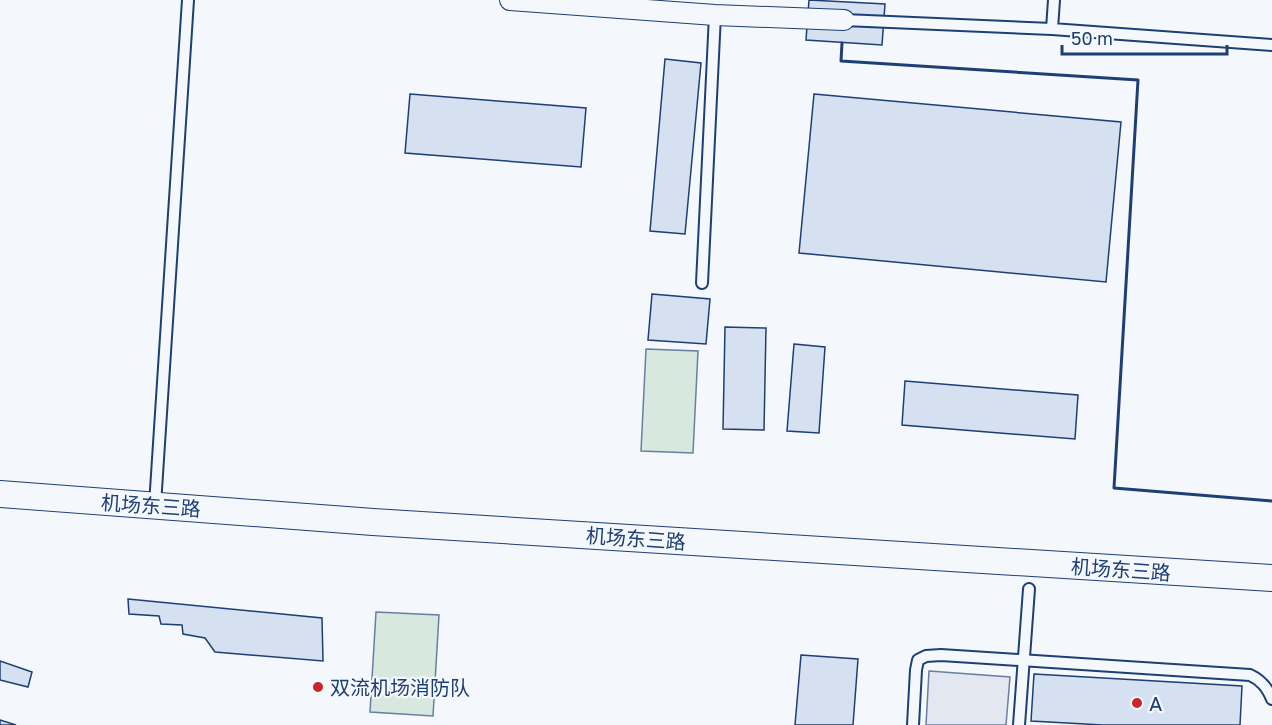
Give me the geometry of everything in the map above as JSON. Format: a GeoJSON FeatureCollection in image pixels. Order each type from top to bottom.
{"type":"FeatureCollection","features":[{"type":"Feature","properties":{"kind":"street"},"geometry":{"type":"LineString","coordinates":[[510,0],[623,4],[715,15],[844,20]]}},
{"type":"Feature","properties":{"kind":"street","name":"机场东三路"},"geometry":{"type":"LineString","coordinates":[[0,494],[373,522],[1272,578]]}},
{"type":"Feature","properties":{"kind":"lane"},"geometry":{"type":"LineString","coordinates":[[155,505],[188,0]]}},
{"type":"Feature","properties":{"kind":"lane"},"geometry":{"type":"LineString","coordinates":[[1052,28],[1054,0]]}},
{"type":"Feature","properties":{"kind":"lane"},"geometry":{"type":"LineString","coordinates":[[702,283],[715,15]]}},
{"type":"Feature","properties":{"kind":"lane"},"geometry":{"type":"LineString","coordinates":[[844,20],[1052,28],[1272,45]]}},
{"type":"Feature","properties":{"kind":"lane"},"geometry":{"type":"LineString","coordinates":[[1019,725],[1029,589]]}},
{"type":"Feature","properties":{"kind":"lane"},"geometry":{"type":"LineString","coordinates":[[913,725],[916,670],[918,660],[926,656],[941,655],[1250,675],[1260,680],[1268,689],[1272,699]]}},
{"type":"Feature","properties":{"kind":"shaded area"},"geometry":{"type":"Polygon","coordinates":[[[646,349],[698,351],[693,453],[641,451],[646,349]]]}},
{"type":"Feature","properties":{"kind":"shaded area"},"geometry":{"type":"Polygon","coordinates":[[[376,612],[439,615],[433,716],[370,712],[376,612]]]}},
{"type":"Feature","properties":{"kind":"shaded area"},"geometry":{"type":"Polygon","coordinates":[[[929,671],[1010,677],[1006,725],[926,725],[929,671]]]}},
{"type":"Feature","properties":{"kind":"building"},"geometry":{"type":"Polygon","coordinates":[[[809,0],[885,4],[882,45],[806,40],[809,0]]]}},
{"type":"Feature","properties":{"kind":"building"},"geometry":{"type":"Polygon","coordinates":[[[665,59],[701,63],[685,234],[650,231],[665,59]]]}},
{"type":"Feature","properties":{"kind":"building"},"geometry":{"type":"Polygon","coordinates":[[[410,94],[586,108],[581,167],[405,153],[410,94]]]}},
{"type":"Feature","properties":{"kind":"building"},"geometry":{"type":"Polygon","coordinates":[[[814,94],[1121,122],[1106,282],[799,253],[814,94]]]}},
{"type":"Feature","properties":{"kind":"building"},"geometry":{"type":"Polygon","coordinates":[[[652,294],[710,299],[706,344],[648,340],[652,294]]]}},
{"type":"Feature","properties":{"kind":"building"},"geometry":{"type":"Polygon","coordinates":[[[725,327],[766,328],[764,430],[723,429],[725,327]]]}},
{"type":"Feature","properties":{"kind":"building"},"geometry":{"type":"Polygon","coordinates":[[[794,344],[825,347],[819,433],[787,431],[794,344]]]}},
{"type":"Feature","properties":{"kind":"building"},"geometry":{"type":"Polygon","coordinates":[[[905,381],[1078,395],[1075,439],[902,425],[905,381]]]}},
{"type":"Feature","properties":{"kind":"building"},"geometry":{"type":"Polygon","coordinates":[[[128,599],[322,618],[323,661],[215,652],[205,638],[183,634],[182,625],[161,624],[159,616],[129,614],[128,599]]]}},
{"type":"Feature","properties":{"kind":"building"},"geometry":{"type":"Polygon","coordinates":[[[801,655],[858,659],[853,725],[795,725],[801,655]]]}},
{"type":"Feature","properties":{"kind":"building"},"geometry":{"type":"Polygon","coordinates":[[[0,661],[32,672],[28,687],[0,680],[0,661]]]}},
{"type":"Feature","properties":{"kind":"building","name":"A"},"geometry":{"type":"Polygon","coordinates":[[[1034,674],[1242,686],[1240,725],[1103,725],[1031,721],[1034,674]]]}},
{"type":"Feature","properties":{"kind":"building"},"geometry":{"type":"Polygon","coordinates":[[[0,720],[16,725],[0,725],[0,720]]]}},
{"type":"Feature","properties":{"kind":"wall"},"geometry":{"type":"LineString","coordinates":[[842,43],[841,61],[1138,80],[1114,488],[1272,501]]}},
{"type":"Feature","properties":{"kind":"place","name":"双流机场消防队"},"geometry":{"type":"Point","coordinates":[318,687]}},
{"type":"Feature","properties":{"kind":"place","name":"A"},"geometry":{"type":"Point","coordinates":[1137,703]}}]}
